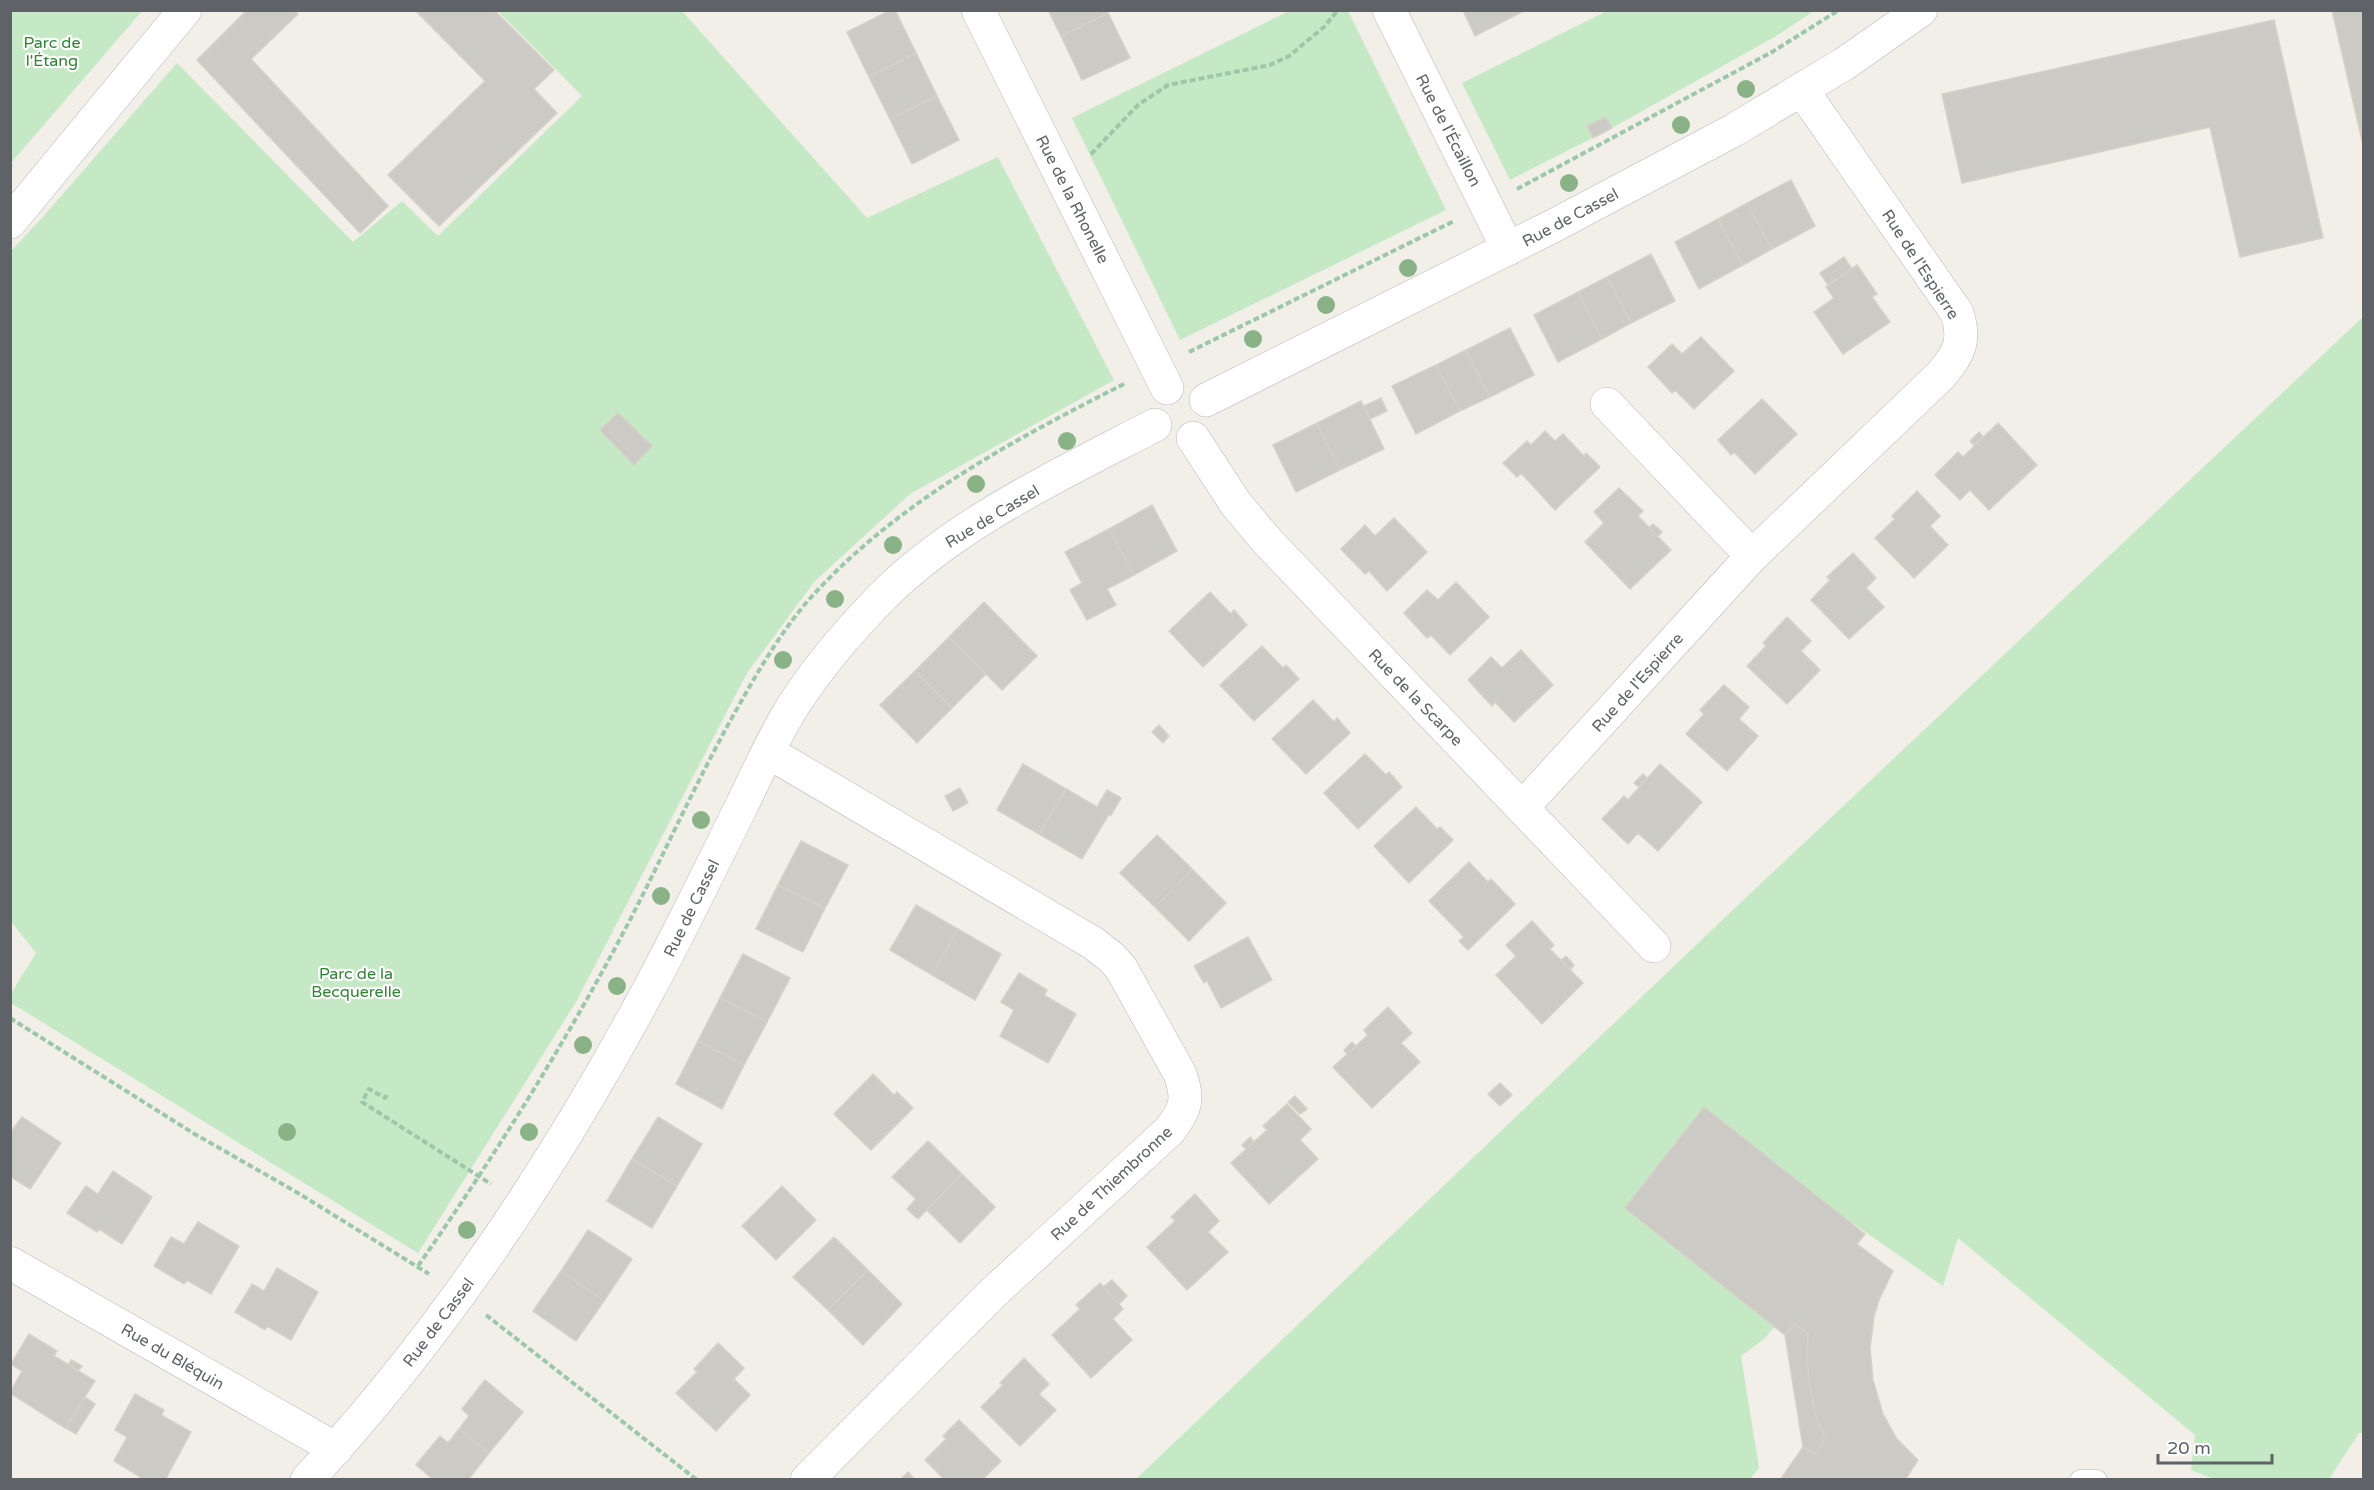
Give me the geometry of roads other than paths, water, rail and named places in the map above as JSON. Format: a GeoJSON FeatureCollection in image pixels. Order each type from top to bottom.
{"type":"FeatureCollection","features":[{"type":"Feature","properties":{"kind":"street"},"geometry":{"type":"LineString","coordinates":[[10,222],[185,10]]}},
{"type":"Feature","properties":{"kind":"street","name":"Rue de la Rhonelle"},"geometry":{"type":"LineString","coordinates":[[978,10],[1162,378]]}},
{"type":"Feature","properties":{"kind":"street","name":"Rue de l'Écaillon"},"geometry":{"type":"LineString","coordinates":[[1389,10],[1508,249]]}},
{"type":"Feature","properties":{"kind":"street","name":"Rue de Cassel"},"geometry":{"type":"LineString","coordinates":[[1206,400],[1508,249],[1734,130],[1802,90],[1921,10]]}},
{"type":"Feature","properties":{"kind":"street","name":"Rue de l'Espierre"},"geometry":{"type":"LineString","coordinates":[[1522,808],[1752,556],[1941,375],[1954,360],[1960,346],[1962,330],[1956,313],[1944,293],[1802,90]]}},
{"type":"Feature","properties":{"kind":"street"},"geometry":{"type":"LineString","coordinates":[[1162,378],[1175,385],[1187,385],[1198,390],[1206,400],[1208,418],[1202,431],[1194,438],[1184,441],[1174,440],[1165,436],[1155,425],[1152,414],[1162,378]]}},
{"type":"Feature","properties":{"kind":"street"},"geometry":{"type":"LineString","coordinates":[[1607,404],[1752,556]]}},
{"type":"Feature","properties":{"kind":"street","name":"Rue de Cassel"},"geometry":{"type":"LineString","coordinates":[[307,1479],[336,1449],[389,1386],[459,1294],[523,1203],[649,991],[792,708],[859,621],[910,571],[994,512],[1155,425]]}},
{"type":"Feature","properties":{"kind":"street","name":"Rue de la Scarpe"},"geometry":{"type":"LineString","coordinates":[[1194,438],[1252,524],[1654,946]]}},
{"type":"Feature","properties":{"kind":"street","name":"Rue de Thiembronne"},"geometry":{"type":"LineString","coordinates":[[768,752],[1093,943],[1111,957],[1121,968],[1132,987],[1180,1074],[1185,1089],[1185,1105],[1180,1117],[1170,1130],[970,1315],[807,1479]]}},
{"type":"Feature","properties":{"kind":"street","name":"Rue du Bléquin"},"geometry":{"type":"LineString","coordinates":[[10,1263],[336,1449]]}},
{"type":"Feature","properties":{"kind":"lane"},"geometry":{"type":"LineString","coordinates":[[2080,1479],[2097,1479]]}},
{"type":"Feature","properties":{"kind":"park label","name":"Parc de l'Étang"},"geometry":{"type":"Point","coordinates":[52,51]}},
{"type":"Feature","properties":{"kind":"park label","name":"Parc de la Becquerelle"},"geometry":{"type":"Point","coordinates":[356,982]}}]}
